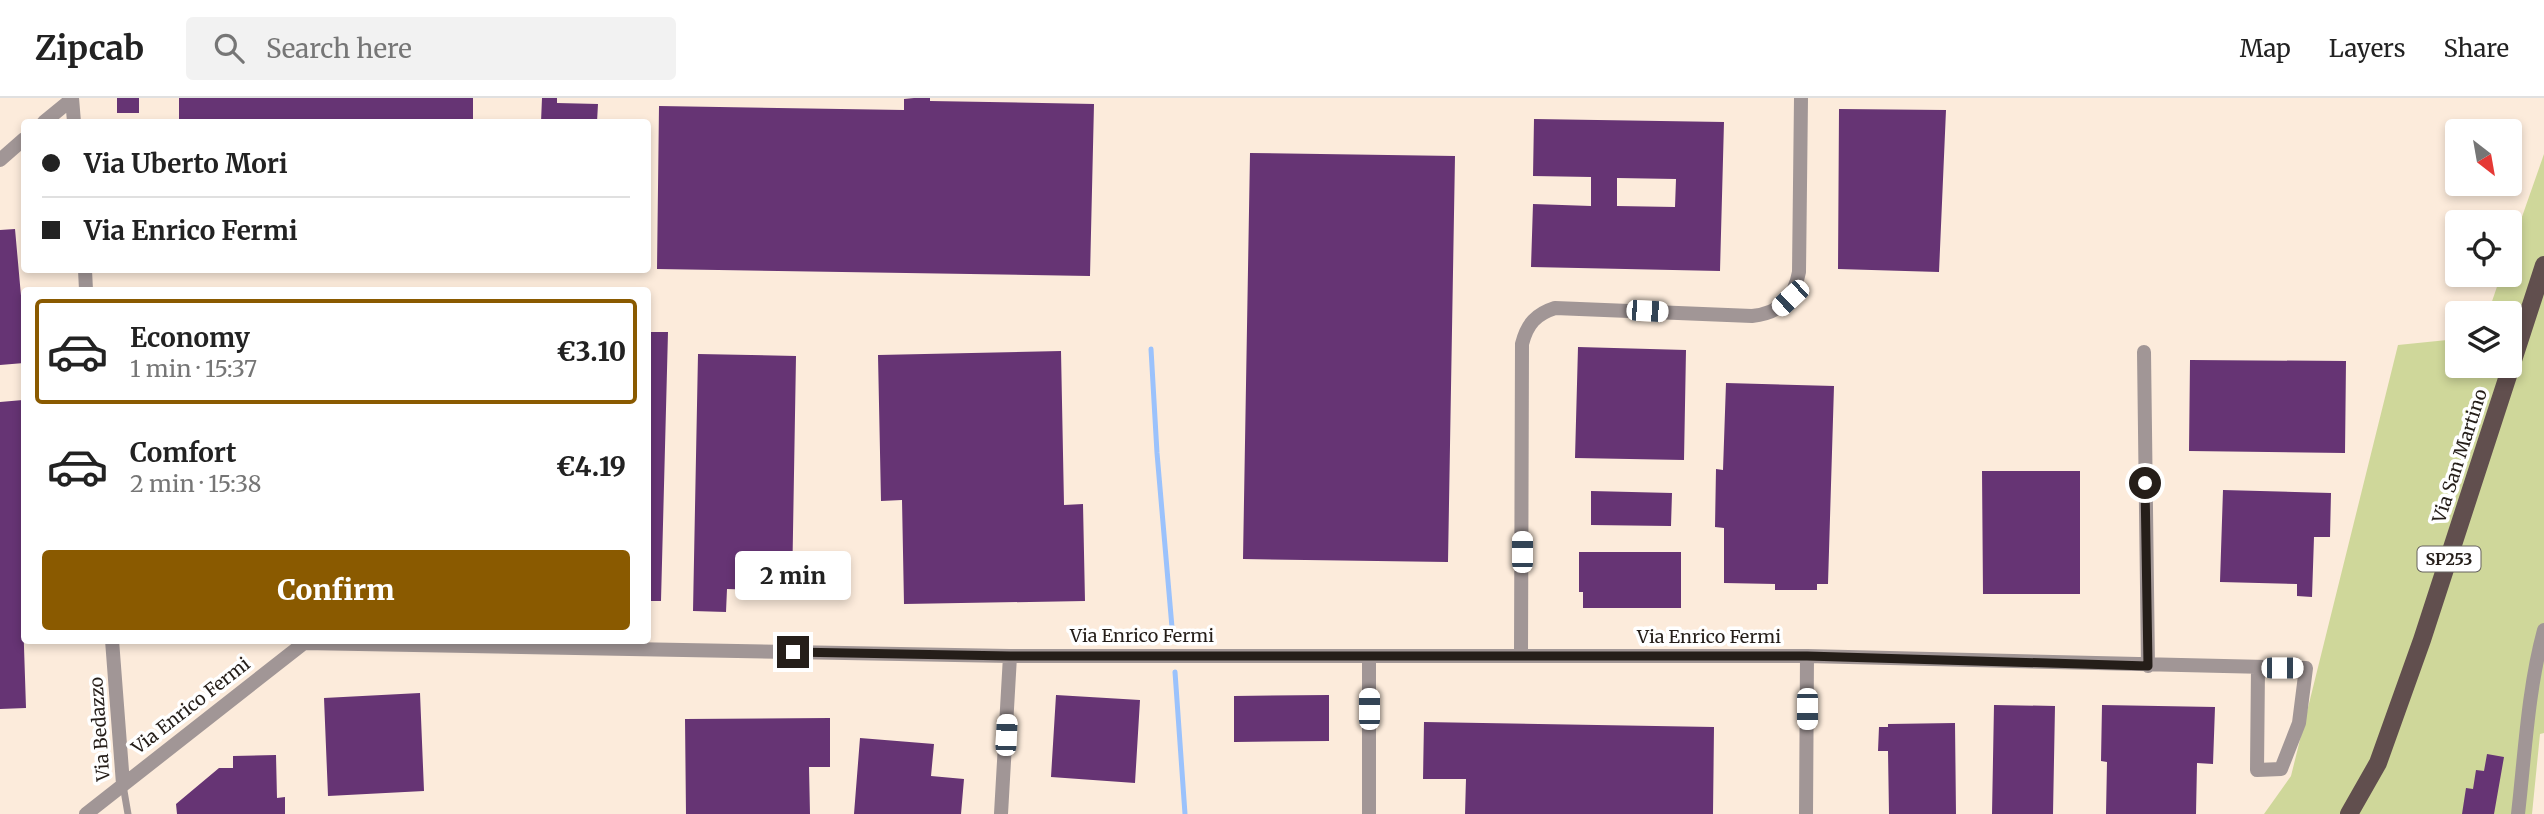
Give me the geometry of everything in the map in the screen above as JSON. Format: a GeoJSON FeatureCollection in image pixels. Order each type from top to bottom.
{"type":"FeatureCollection","features":[{"type":"Feature","properties":{"kind":"main road","name":"Via San Martino"},"geometry":{"type":"LineString","coordinates":[[2349,814],[2378,763],[2418,652],[2539,292],[2544,265]]}},
{"type":"Feature","properties":{"kind":"street"},"geometry":{"type":"LineString","coordinates":[[1521,656],[1522,344],[1525,331],[1543,312],[1555,308],[1752,316],[1767,314],[1780,308],[1797,286],[1799,272],[1801,98]]}},
{"type":"Feature","properties":{"kind":"street"},"geometry":{"type":"LineString","coordinates":[[48,119],[72,99]]}},
{"type":"Feature","properties":{"kind":"street"},"geometry":{"type":"LineString","coordinates":[[72,99],[74,119]]}},
{"type":"Feature","properties":{"kind":"street"},"geometry":{"type":"LineString","coordinates":[[0,160],[21,142]]}},
{"type":"Feature","properties":{"kind":"street"},"geometry":{"type":"LineString","coordinates":[[2144,352],[2148,666]]}},
{"type":"Feature","properties":{"kind":"street"},"geometry":{"type":"LineString","coordinates":[[2518,814],[2538,651],[2544,630]]}},
{"type":"Feature","properties":{"kind":"street","name":"Via Bedazzo"},"geometry":{"type":"LineString","coordinates":[[112,644],[123,784]]}},
{"type":"Feature","properties":{"kind":"street","name":"Via Enrico Fermi"},"geometry":{"type":"LineString","coordinates":[[86,814],[303,644]]}},
{"type":"Feature","properties":{"kind":"street","name":"Via Enrico Fermi"},"geometry":{"type":"LineString","coordinates":[[358,644],[1010,656],[1807,656],[2306,668],[2299,723],[2281,769],[2257,770],[2258,668]]}},
{"type":"Feature","properties":{"kind":"street"},"geometry":{"type":"LineString","coordinates":[[1001,814],[1010,656]]}},
{"type":"Feature","properties":{"kind":"street"},"geometry":{"type":"LineString","coordinates":[[1369,656],[1369,814]]}},
{"type":"Feature","properties":{"kind":"street"},"geometry":{"type":"LineString","coordinates":[[1806,814],[1807,656]]}},
{"type":"Feature","properties":{"kind":"lane","name":"Via Bedazzo"},"geometry":{"type":"LineString","coordinates":[[123,784],[128,814]]}},
{"type":"Feature","properties":{"kind":"green space"},"geometry":{"type":"Polygon","coordinates":[[[2544,154],[2544,733],[2540,734],[2532,814],[2264,814],[2291,776],[2398,345],[2445,340],[2445,378],[2522,378],[2522,301],[2492,301],[2497,287],[2522,287],[2522,217],[2544,154]]]}},
{"type":"Feature","properties":{"kind":"building"},"geometry":{"type":"Polygon","coordinates":[[[117,98],[139,98],[139,113],[117,113],[117,98]]]}},
{"type":"Feature","properties":{"kind":"building"},"geometry":{"type":"Polygon","coordinates":[[[179,98],[473,98],[473,119],[179,119],[179,98]]]}},
{"type":"Feature","properties":{"kind":"building"},"geometry":{"type":"Polygon","coordinates":[[[542,98],[557,98],[557,103],[598,104],[597,119],[541,119],[542,98]]]}},
{"type":"Feature","properties":{"kind":"building"},"geometry":{"type":"Polygon","coordinates":[[[930,98],[930,101],[1094,104],[1090,276],[657,269],[659,106],[904,110],[904,99],[930,98]]]}},
{"type":"Feature","properties":{"kind":"building"},"geometry":{"type":"Polygon","coordinates":[[[1839,109],[1946,110],[1939,272],[1838,269],[1839,109]]]}},
{"type":"Feature","properties":{"kind":"building"},"geometry":{"type":"Polygon","coordinates":[[[1534,119],[1724,122],[1720,271],[1531,267],[1533,204],[1591,206],[1591,177],[1533,176],[1534,119]],[[1617,178],[1617,206],[1675,207],[1676,179],[1617,178]]]}},
{"type":"Feature","properties":{"kind":"building"},"geometry":{"type":"Polygon","coordinates":[[[1250,153],[1455,156],[1448,562],[1243,559],[1250,153]]]}},
{"type":"Feature","properties":{"kind":"building"},"geometry":{"type":"Polygon","coordinates":[[[15,229],[21,296],[21,363],[0,365],[0,230],[15,229]]]}},
{"type":"Feature","properties":{"kind":"building"},"geometry":{"type":"Polygon","coordinates":[[[651,332],[668,332],[661,601],[651,601],[651,332]]]}},
{"type":"Feature","properties":{"kind":"building"},"geometry":{"type":"Polygon","coordinates":[[[1578,347],[1686,350],[1684,460],[1575,458],[1578,347]]]}},
{"type":"Feature","properties":{"kind":"building"},"geometry":{"type":"Polygon","coordinates":[[[1061,351],[1064,505],[1083,504],[1085,601],[904,604],[902,500],[881,501],[878,355],[1061,351]]]}},
{"type":"Feature","properties":{"kind":"building"},"geometry":{"type":"Polygon","coordinates":[[[698,354],[796,356],[792,591],[727,589],[726,612],[693,611],[698,354]]]}},
{"type":"Feature","properties":{"kind":"building"},"geometry":{"type":"Polygon","coordinates":[[[2190,360],[2346,361],[2345,453],[2189,451],[2190,360]]]}},
{"type":"Feature","properties":{"kind":"building"},"geometry":{"type":"Polygon","coordinates":[[[1726,383],[1834,386],[1828,584],[1817,584],[1817,590],[1775,590],[1775,584],[1724,583],[1724,528],[1715,527],[1716,469],[1723,470],[1726,383]]]}},
{"type":"Feature","properties":{"kind":"building"},"geometry":{"type":"Polygon","coordinates":[[[21,400],[21,644],[24,644],[26,708],[0,709],[0,402],[21,400]]]}},
{"type":"Feature","properties":{"kind":"building"},"geometry":{"type":"Polygon","coordinates":[[[1982,471],[2080,471],[2080,594],[1983,594],[1982,471]]]}},
{"type":"Feature","properties":{"kind":"building"},"geometry":{"type":"Polygon","coordinates":[[[2223,490],[2331,493],[2330,537],[2314,537],[2312,597],[2297,596],[2297,584],[2220,582],[2223,490]]]}},
{"type":"Feature","properties":{"kind":"building"},"geometry":{"type":"Polygon","coordinates":[[[1591,491],[1672,493],[1671,526],[1591,525],[1591,491]]]}},
{"type":"Feature","properties":{"kind":"building"},"geometry":{"type":"Polygon","coordinates":[[[1579,552],[1681,552],[1681,608],[1583,608],[1583,592],[1579,592],[1579,552]]]}},
{"type":"Feature","properties":{"kind":"building"},"geometry":{"type":"Polygon","coordinates":[[[420,693],[424,791],[328,796],[324,698],[420,693]]]}},
{"type":"Feature","properties":{"kind":"building"},"geometry":{"type":"Polygon","coordinates":[[[1056,695],[1140,700],[1135,783],[1051,777],[1056,695]]]}},
{"type":"Feature","properties":{"kind":"building"},"geometry":{"type":"Polygon","coordinates":[[[1329,695],[1329,741],[1234,742],[1234,696],[1329,695]]]}},
{"type":"Feature","properties":{"kind":"building"},"geometry":{"type":"Polygon","coordinates":[[[1994,705],[2055,706],[2053,814],[1992,814],[1994,705]]]}},
{"type":"Feature","properties":{"kind":"building"},"geometry":{"type":"Polygon","coordinates":[[[2102,705],[2215,707],[2213,764],[2197,763],[2196,814],[2106,814],[2107,762],[2101,761],[2102,705]]]}},
{"type":"Feature","properties":{"kind":"building"},"geometry":{"type":"Polygon","coordinates":[[[830,718],[830,767],[809,767],[810,814],[686,814],[685,719],[830,718]]]}},
{"type":"Feature","properties":{"kind":"building"},"geometry":{"type":"Polygon","coordinates":[[[1424,722],[1714,727],[1713,814],[1465,814],[1466,779],[1423,779],[1424,722]]]}},
{"type":"Feature","properties":{"kind":"building"},"geometry":{"type":"Polygon","coordinates":[[[1955,723],[1956,814],[1889,814],[1888,751],[1878,751],[1879,727],[1888,727],[1888,724],[1955,723]]]}},
{"type":"Feature","properties":{"kind":"building"},"geometry":{"type":"Polygon","coordinates":[[[860,738],[934,744],[931,776],[964,779],[961,814],[854,814],[860,738]]]}},
{"type":"Feature","properties":{"kind":"building"},"geometry":{"type":"Polygon","coordinates":[[[2487,754],[2504,757],[2494,814],[2462,814],[2466,788],[2473,789],[2476,770],[2484,771],[2487,754]]]}},
{"type":"Feature","properties":{"kind":"building"},"geometry":{"type":"Polygon","coordinates":[[[276,755],[277,798],[285,797],[285,814],[177,814],[176,804],[219,768],[233,768],[233,756],[276,755]]]}},
{"type":"Feature","properties":{"kind":"waterway"},"geometry":{"type":"LineString","coordinates":[[1151,349],[1173,639]]}},
{"type":"Feature","properties":{"kind":"waterway"},"geometry":{"type":"LineString","coordinates":[[1175,672],[1185,814]]}},
{"type":"Feature","properties":{"kind":"route"},"geometry":{"type":"LineString","coordinates":[[793,652],[1010,656],[1807,656],[2148,666],[2145,483]]}}]}
